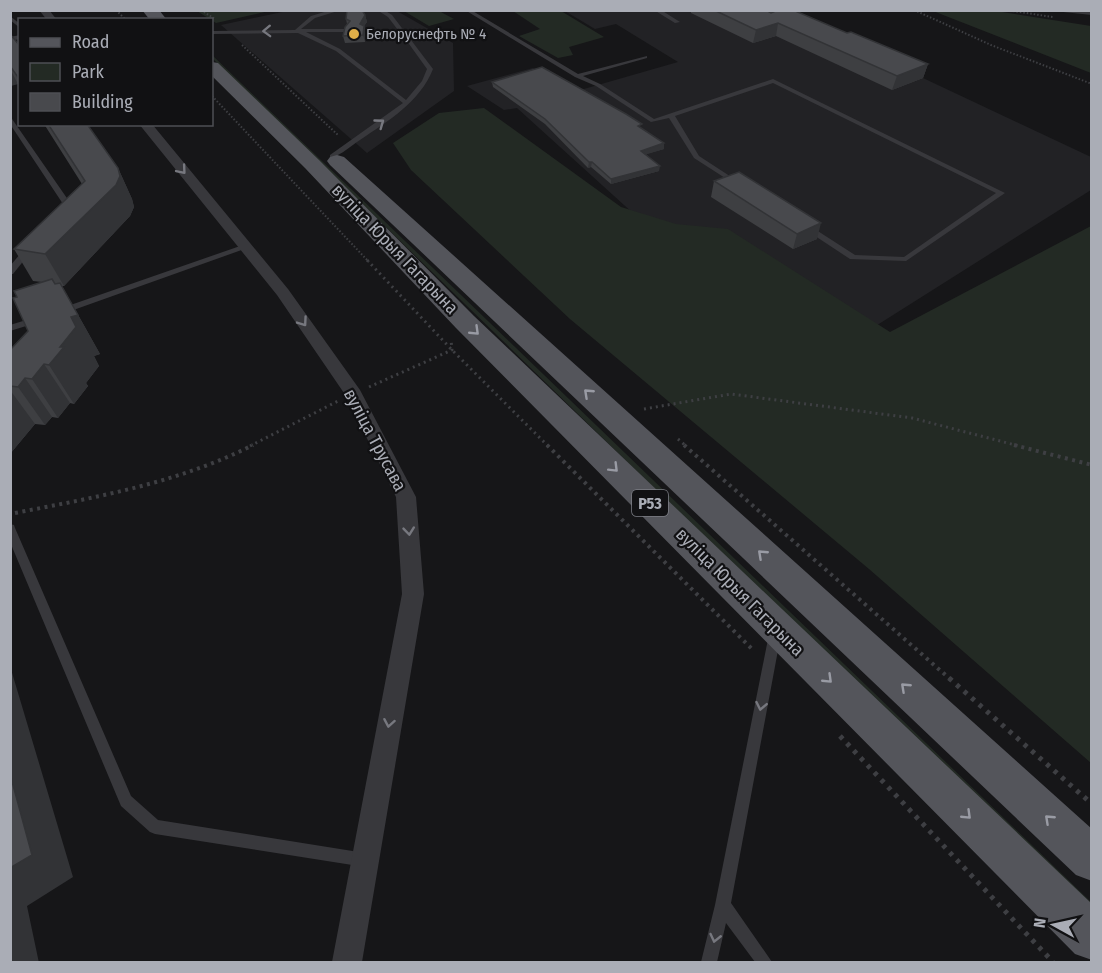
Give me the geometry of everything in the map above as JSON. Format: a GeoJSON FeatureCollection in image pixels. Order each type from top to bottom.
{"type":"FeatureCollection","features":[{"type":"Feature","properties":{"kind":"main road","name":"вуліца Юрыя Гагарына"},"geometry":{"type":"LineString","coordinates":[[219,38],[1092,859]]}},
{"type":"Feature","properties":{"kind":"main road","name":"вуліца Юрыя Гагарына"},"geometry":{"type":"LineString","coordinates":[[213,68],[312,164],[465,322],[1092,937]]}},
{"type":"Feature","properties":{"kind":"street","name":"вуліца Трусава"},"geometry":{"type":"LineString","coordinates":[[147,126],[282,292],[354,394],[405,497],[412,594],[347,963]]}},
{"type":"Feature","properties":{"kind":"lane"},"geometry":{"type":"LineString","coordinates":[[297,30],[313,17],[339,10]]}},
{"type":"Feature","properties":{"kind":"lane"},"geometry":{"type":"LineString","coordinates":[[340,150],[406,103],[428,78],[430,69],[406,36],[390,16],[378,10]]}},
{"type":"Feature","properties":{"kind":"lane"},"geometry":{"type":"LineString","coordinates":[[467,10],[577,76],[598,85],[653,121],[773,81],[1001,193],[906,259],[852,256],[804,225]]}},
{"type":"Feature","properties":{"kind":"lane"},"geometry":{"type":"LineString","coordinates":[[656,10],[677,22]]}},
{"type":"Feature","properties":{"kind":"lane"},"geometry":{"type":"LineString","coordinates":[[1063,10],[1092,14]]}},
{"type":"Feature","properties":{"kind":"lane"},"geometry":{"type":"LineString","coordinates":[[297,30],[338,50],[406,103]]}},
{"type":"Feature","properties":{"kind":"lane"},"geometry":{"type":"LineString","coordinates":[[219,38],[297,30],[347,30]]}},
{"type":"Feature","properties":{"kind":"lane"},"geometry":{"type":"LineString","coordinates":[[366,30],[406,36]]}},
{"type":"Feature","properties":{"kind":"lane"},"geometry":{"type":"LineString","coordinates":[[577,76],[645,57]]}},
{"type":"Feature","properties":{"kind":"lane"},"geometry":{"type":"LineString","coordinates":[[671,115],[696,157],[745,188]]}},
{"type":"Feature","properties":{"kind":"lane"},"geometry":{"type":"LineString","coordinates":[[10,118],[67,204],[53,221]]}},
{"type":"Feature","properties":{"kind":"lane"},"geometry":{"type":"LineString","coordinates":[[10,272],[32,246]]}},
{"type":"Feature","properties":{"kind":"lane"},"geometry":{"type":"LineString","coordinates":[[55,313],[246,247]]}},
{"type":"Feature","properties":{"kind":"lane"},"geometry":{"type":"LineString","coordinates":[[10,328],[44,317]]}},
{"type":"Feature","properties":{"kind":"lane"},"geometry":{"type":"LineString","coordinates":[[10,528],[126,801],[155,827],[365,860]]}},
{"type":"Feature","properties":{"kind":"lane"},"geometry":{"type":"LineString","coordinates":[[710,963],[776,628]]}},
{"type":"Feature","properties":{"kind":"lane"},"geometry":{"type":"LineString","coordinates":[[723,904],[764,963]]}},
{"type":"Feature","properties":{"kind":"path"},"geometry":{"type":"LineString","coordinates":[[914,10],[991,45],[1092,84]]}},
{"type":"Feature","properties":{"kind":"path"},"geometry":{"type":"LineString","coordinates":[[1006,10],[1060,18]]}},
{"type":"Feature","properties":{"kind":"path"},"geometry":{"type":"LineString","coordinates":[[213,18],[219,38],[340,150]]}},
{"type":"Feature","properties":{"kind":"path"},"geometry":{"type":"LineString","coordinates":[[213,97],[452,350],[752,650]]}},
{"type":"Feature","properties":{"kind":"path"},"geometry":{"type":"LineString","coordinates":[[451,339],[452,350]]}},
{"type":"Feature","properties":{"kind":"path"},"geometry":{"type":"LineString","coordinates":[[10,513],[141,488],[237,453],[354,394],[452,350]]}},
{"type":"Feature","properties":{"kind":"path"},"geometry":{"type":"LineString","coordinates":[[644,409],[731,394],[912,418],[1092,465]]}},
{"type":"Feature","properties":{"kind":"path"},"geometry":{"type":"LineString","coordinates":[[636,401],[653,417]]}},
{"type":"Feature","properties":{"kind":"path"},"geometry":{"type":"LineString","coordinates":[[671,432],[1092,804]]}},
{"type":"Feature","properties":{"kind":"path"},"geometry":{"type":"LineString","coordinates":[[835,731],[1053,963]]}},
{"type":"Feature","properties":{"kind":"shaded area"},"geometry":{"type":"Polygon","coordinates":[[[287,11],[397,11],[453,43],[454,91],[367,153],[221,25],[287,11]]]}},
{"type":"Feature","properties":{"kind":"shaded area"},"geometry":{"type":"Polygon","coordinates":[[[565,11],[766,11],[923,78],[1091,157],[1091,190],[806,370],[517,108],[504,110],[467,86],[533,68],[577,91],[678,62],[616,24],[595,29],[565,11]]]}},
{"type":"Feature","properties":{"kind":"green space"},"geometry":{"type":"Polygon","coordinates":[[[197,11],[269,11],[216,23],[213,18],[208,18],[197,11]]]}},
{"type":"Feature","properties":{"kind":"green space"},"geometry":{"type":"Polygon","coordinates":[[[404,11],[439,11],[454,19],[429,26],[404,11]]]}},
{"type":"Feature","properties":{"kind":"green space"},"geometry":{"type":"Polygon","coordinates":[[[513,11],[561,11],[604,37],[569,47],[573,55],[558,58],[519,36],[540,29],[513,11]]]}},
{"type":"Feature","properties":{"kind":"green space"},"geometry":{"type":"Polygon","coordinates":[[[933,11],[996,11],[1091,26],[1091,73],[933,11]]]}},
{"type":"Feature","properties":{"kind":"green space"},"geometry":{"type":"Polygon","coordinates":[[[213,56],[1091,902],[1091,913],[213,59],[213,56]]]}},
{"type":"Feature","properties":{"kind":"green space"},"geometry":{"type":"Polygon","coordinates":[[[484,108],[621,207],[676,224],[728,229],[890,332],[1091,226],[1091,763],[869,569],[570,319],[411,170],[393,143],[439,113],[484,108]]]}},
{"type":"Feature","properties":{"kind":"building"},"geometry":{"type":"Polygon","coordinates":[[[347,10],[362,10],[365,15],[360,24],[364,26],[363,35],[343,36],[345,27],[350,21],[346,19],[347,10]]]}},
{"type":"Feature","properties":{"kind":"building"},"geometry":{"type":"Polygon","coordinates":[[[714,10],[766,10],[771,13],[778,10],[793,10],[928,64],[897,76],[778,23],[756,30],[714,10]]]}},
{"type":"Feature","properties":{"kind":"building"},"geometry":{"type":"Polygon","coordinates":[[[10,34],[18,44],[18,77],[10,66],[10,34]]]}},
{"type":"Feature","properties":{"kind":"building"},"geometry":{"type":"Polygon","coordinates":[[[542,67],[642,124],[638,126],[664,143],[641,151],[660,166],[611,179],[592,162],[589,162],[545,119],[492,82],[542,67]]]}},
{"type":"Feature","properties":{"kind":"building"},"geometry":{"type":"Polygon","coordinates":[[[49,126],[88,126],[118,168],[120,176],[116,185],[45,254],[14,249],[85,181],[49,126]]]}},
{"type":"Feature","properties":{"kind":"building"},"geometry":{"type":"Polygon","coordinates":[[[739,172],[821,223],[797,234],[714,181],[739,172]]]}},
{"type":"Feature","properties":{"kind":"building"},"geometry":{"type":"Polygon","coordinates":[[[52,279],[55,284],[60,283],[78,315],[71,317],[76,327],[60,347],[64,347],[49,365],[44,364],[32,379],[25,378],[18,387],[10,386],[10,350],[28,331],[13,298],[17,297],[14,291],[52,279]]]}},
{"type":"Feature","properties":{"kind":"building"},"geometry":{"type":"Polygon","coordinates":[[[10,774],[32,855],[10,868],[10,774]]]}},
{"type":"Feature","properties":{"kind":"place","name":"Белоруснефть № 4"},"geometry":{"type":"Point","coordinates":[354,34]}}]}
